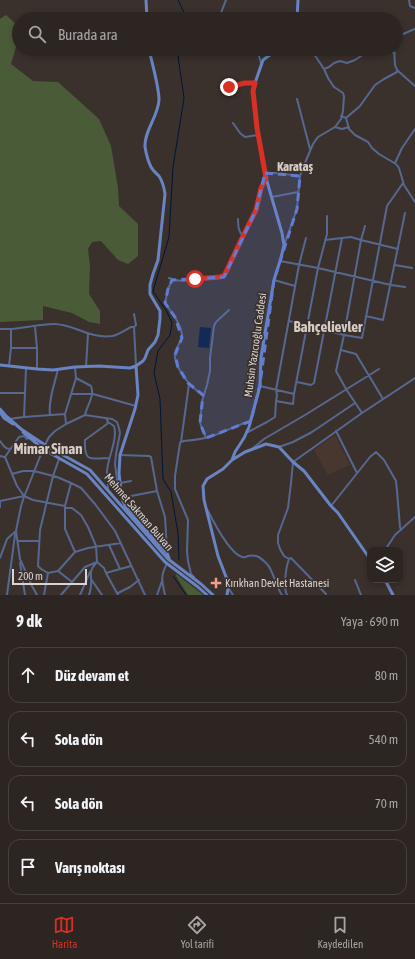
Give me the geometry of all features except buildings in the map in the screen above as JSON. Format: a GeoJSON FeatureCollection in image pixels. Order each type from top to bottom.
{"type":"FeatureCollection","features":[{"type":"Feature","properties":{"kind":"street"},"geometry":{"type":"LineString","coordinates":[[146,0],[147,12]]}},
{"type":"Feature","properties":{"kind":"street"},"geometry":{"type":"LineString","coordinates":[[222,12],[226,0]]}},
{"type":"Feature","properties":{"kind":"street"},"geometry":{"type":"LineString","coordinates":[[297,12],[298,0]]}},
{"type":"Feature","properties":{"kind":"street"},"geometry":{"type":"LineString","coordinates":[[408,0],[410,6],[415,8]]}},
{"type":"Feature","properties":{"kind":"street"},"geometry":{"type":"LineString","coordinates":[[403,34],[415,29]]}},
{"type":"Feature","properties":{"kind":"street"},"geometry":{"type":"LineString","coordinates":[[0,365],[37,369],[99,366],[130,368],[136,366],[145,358],[148,350],[155,342],[158,335],[160,311],[150,294],[150,285],[158,260],[165,194],[164,185],[148,162],[145,148],[145,139],[157,113],[159,100],[158,88],[151,56]]}},
{"type":"Feature","properties":{"kind":"street"},"geometry":{"type":"LineString","coordinates":[[259,56],[262,65]]}},
{"type":"Feature","properties":{"kind":"street"},"geometry":{"type":"LineString","coordinates":[[269,56],[264,60],[253,91],[258,135],[266,178],[284,245]]}},
{"type":"Feature","properties":{"kind":"street"},"geometry":{"type":"LineString","coordinates":[[284,245],[297,209],[300,176],[313,144],[318,137],[335,127],[341,119],[343,111],[343,93],[334,87],[315,56]]}},
{"type":"Feature","properties":{"kind":"street"},"geometry":{"type":"LineString","coordinates":[[324,70],[334,63],[340,61],[347,63],[361,56]]}},
{"type":"Feature","properties":{"kind":"street"},"geometry":{"type":"LineString","coordinates":[[394,56],[397,70],[415,86]]}},
{"type":"Feature","properties":{"kind":"street"},"geometry":{"type":"LineString","coordinates":[[346,118],[360,106],[376,85],[395,74],[397,70]]}},
{"type":"Feature","properties":{"kind":"street"},"geometry":{"type":"LineString","coordinates":[[229,87],[245,83],[255,83]]}},
{"type":"Feature","properties":{"kind":"street"},"geometry":{"type":"LineString","coordinates":[[297,99],[311,150]]}},
{"type":"Feature","properties":{"kind":"street"},"geometry":{"type":"LineString","coordinates":[[341,116],[346,118],[349,129],[355,135],[368,142],[379,154],[395,163],[399,168],[403,183],[415,202]]}},
{"type":"Feature","properties":{"kind":"street"},"geometry":{"type":"LineString","coordinates":[[233,123],[245,137],[258,135]]}},
{"type":"Feature","properties":{"kind":"street"},"geometry":{"type":"LineString","coordinates":[[335,127],[342,129],[349,127]]}},
{"type":"Feature","properties":{"kind":"street"},"geometry":{"type":"LineString","coordinates":[[395,163],[402,148],[415,129]]}},
{"type":"Feature","properties":{"kind":"street"},"geometry":{"type":"LineString","coordinates":[[282,164],[282,173]]}},
{"type":"Feature","properties":{"kind":"street"},"geometry":{"type":"LineString","coordinates":[[265,173],[282,173],[300,176]]}},
{"type":"Feature","properties":{"kind":"street"},"geometry":{"type":"LineString","coordinates":[[169,278],[172,280],[187,281],[223,276],[225,274],[256,210],[261,188],[266,178]]}},
{"type":"Feature","properties":{"kind":"street"},"geometry":{"type":"LineString","coordinates":[[289,321],[362,338],[387,206],[403,183]]}},
{"type":"Feature","properties":{"kind":"street"},"geometry":{"type":"LineString","coordinates":[[272,197],[298,192]]}},
{"type":"Feature","properties":{"kind":"street"},"geometry":{"type":"LineString","coordinates":[[366,316],[383,320],[405,213]]}},
{"type":"Feature","properties":{"kind":"street"},"geometry":{"type":"LineString","coordinates":[[276,402],[293,404],[318,268],[327,234],[327,216]]}},
{"type":"Feature","properties":{"kind":"street"},"geometry":{"type":"LineString","coordinates":[[238,219],[239,231],[243,236]]}},
{"type":"Feature","properties":{"kind":"street"},"geometry":{"type":"LineString","coordinates":[[362,413],[336,371],[365,226]]}},
{"type":"Feature","properties":{"kind":"street"},"geometry":{"type":"LineString","coordinates":[[325,240],[351,237],[398,249]]}},
{"type":"Feature","properties":{"kind":"street"},"geometry":{"type":"LineString","coordinates":[[247,432],[275,417],[276,390],[299,265],[306,238]]}},
{"type":"Feature","properties":{"kind":"street"},"geometry":{"type":"LineString","coordinates":[[297,382],[311,385],[314,383],[342,238]]}},
{"type":"Feature","properties":{"kind":"street","name":"Muhsin Yazıcıoğlu Caddesi"},"geometry":{"type":"LineString","coordinates":[[226,595],[228,582],[218,556],[205,507],[203,486],[207,479],[232,460],[247,432],[251,421],[260,386],[262,357],[274,280],[284,245]]}},
{"type":"Feature","properties":{"kind":"street"},"geometry":{"type":"LineString","coordinates":[[280,261],[405,287]]}},
{"type":"Feature","properties":{"kind":"street"},"geometry":{"type":"LineString","coordinates":[[395,265],[412,268]]}},
{"type":"Feature","properties":{"kind":"street"},"geometry":{"type":"LineString","coordinates":[[172,280],[168,289],[165,303],[175,317],[181,330],[182,338],[174,355],[178,367],[189,384],[204,395]]}},
{"type":"Feature","properties":{"kind":"street"},"geometry":{"type":"LineString","coordinates":[[274,280],[295,286]]}},
{"type":"Feature","properties":{"kind":"street"},"geometry":{"type":"LineString","coordinates":[[206,438],[200,423],[202,401],[210,371],[214,326],[216,322],[229,310]]}},
{"type":"Feature","properties":{"kind":"street"},"geometry":{"type":"LineString","coordinates":[[126,507],[122,499],[119,473],[120,455],[136,406],[138,395],[134,327],[136,325],[134,314]]}},
{"type":"Feature","properties":{"kind":"street"},"geometry":{"type":"LineString","coordinates":[[0,329],[54,324],[64,325],[88,334],[113,336],[134,327]]}},
{"type":"Feature","properties":{"kind":"street"},"geometry":{"type":"LineString","coordinates":[[35,326],[37,369]]}},
{"type":"Feature","properties":{"kind":"street"},"geometry":{"type":"LineString","coordinates":[[9,366],[11,329]]}},
{"type":"Feature","properties":{"kind":"street"},"geometry":{"type":"LineString","coordinates":[[86,367],[88,334]]}},
{"type":"Feature","properties":{"kind":"street"},"geometry":{"type":"LineString","coordinates":[[11,348],[37,348]]}},
{"type":"Feature","properties":{"kind":"street"},"geometry":{"type":"LineString","coordinates":[[341,350],[356,354],[383,399]]}},
{"type":"Feature","properties":{"kind":"street"},"geometry":{"type":"LineString","coordinates":[[66,424],[65,414],[76,378],[76,367]]}},
{"type":"Feature","properties":{"kind":"street"},"geometry":{"type":"LineString","coordinates":[[24,417],[26,368]]}},
{"type":"Feature","properties":{"kind":"street"},"geometry":{"type":"LineString","coordinates":[[50,415],[49,409],[58,369]]}},
{"type":"Feature","properties":{"kind":"street"},"geometry":{"type":"LineString","coordinates":[[251,450],[264,439],[305,415],[368,374],[379,369]]}},
{"type":"Feature","properties":{"kind":"street"},"geometry":{"type":"LineString","coordinates":[[76,378],[91,386],[93,394],[85,415]]}},
{"type":"Feature","properties":{"kind":"street"},"geometry":{"type":"LineString","coordinates":[[326,594],[291,558],[289,559],[284,556],[278,543],[278,535],[288,508],[293,462],[362,413],[415,378]]}},
{"type":"Feature","properties":{"kind":"street"},"geometry":{"type":"LineString","coordinates":[[189,384],[175,476],[175,489],[188,520],[188,561],[191,574],[194,578]]}},
{"type":"Feature","properties":{"kind":"street"},"geometry":{"type":"LineString","coordinates":[[260,386],[294,394]]}},
{"type":"Feature","properties":{"kind":"street"},"geometry":{"type":"LineString","coordinates":[[0,393],[25,393]]}},
{"type":"Feature","properties":{"kind":"street"},"geometry":{"type":"LineString","coordinates":[[72,394],[93,394],[136,406]]}},
{"type":"Feature","properties":{"kind":"street"},"geometry":{"type":"LineString","coordinates":[[232,460],[245,452],[266,444],[279,447],[293,442],[312,432],[355,403]]}},
{"type":"Feature","properties":{"kind":"street","name":"Mehmet Sakman Bulvarı"},"geometry":{"type":"LineString","coordinates":[[0,411],[45,446],[90,470],[170,560],[166,560],[167,564]]}},
{"type":"Feature","properties":{"kind":"street","name":"Mehmet Sakman Bulvarı"},"geometry":{"type":"LineString","coordinates":[[0,411],[4,418],[43,450],[87,474],[167,564]]}},
{"type":"Feature","properties":{"kind":"street"},"geometry":{"type":"LineString","coordinates":[[9,419],[65,414]]}},
{"type":"Feature","properties":{"kind":"street"},"geometry":{"type":"LineString","coordinates":[[7,595],[21,506],[43,450],[49,437],[55,431],[85,415],[112,419],[117,422],[119,428],[119,440],[116,454],[117,480],[120,496],[126,507],[167,553],[170,560],[213,595]]}},
{"type":"Feature","properties":{"kind":"street"},"geometry":{"type":"LineString","coordinates":[[106,418],[108,422],[114,426],[116,434],[107,470],[108,490]]}},
{"type":"Feature","properties":{"kind":"street"},"geometry":{"type":"LineString","coordinates":[[181,442],[206,438],[237,425],[251,421]]}},
{"type":"Feature","properties":{"kind":"street"},"geometry":{"type":"LineString","coordinates":[[108,422],[85,440],[84,448],[87,457],[92,459],[109,458]]}},
{"type":"Feature","properties":{"kind":"street"},"geometry":{"type":"LineString","coordinates":[[336,432],[358,473]]}},
{"type":"Feature","properties":{"kind":"street"},"geometry":{"type":"LineString","coordinates":[[5,457],[19,437],[24,436],[27,439],[29,437]]}},
{"type":"Feature","properties":{"kind":"street"},"geometry":{"type":"LineString","coordinates":[[0,441],[4,447],[10,449]]}},
{"type":"Feature","properties":{"kind":"street"},"geometry":{"type":"LineString","coordinates":[[279,447],[304,471],[338,513],[367,555]]}},
{"type":"Feature","properties":{"kind":"street"},"geometry":{"type":"LineString","coordinates":[[331,506],[370,457],[376,452],[384,460],[396,484],[401,530]]}},
{"type":"Feature","properties":{"kind":"street"},"geometry":{"type":"LineString","coordinates":[[120,455],[149,456],[151,458],[157,492],[165,517],[167,553]]}},
{"type":"Feature","properties":{"kind":"street"},"geometry":{"type":"LineString","coordinates":[[0,456],[5,457]]}},
{"type":"Feature","properties":{"kind":"street"},"geometry":{"type":"LineString","coordinates":[[5,457],[17,486],[24,496],[33,500],[72,508],[81,514],[88,526],[96,546],[97,562],[91,569],[80,595]]}},
{"type":"Feature","properties":{"kind":"street"},"geometry":{"type":"LineString","coordinates":[[60,459],[53,476],[40,530],[38,566],[48,573],[58,571],[75,552],[96,546],[121,543]]}},
{"type":"Feature","properties":{"kind":"street"},"geometry":{"type":"LineString","coordinates":[[12,474],[23,471],[34,472],[53,476],[81,488],[115,531],[145,595]]}},
{"type":"Feature","properties":{"kind":"street"},"geometry":{"type":"LineString","coordinates":[[120,483],[131,481]]}},
{"type":"Feature","properties":{"kind":"street"},"geometry":{"type":"LineString","coordinates":[[71,483],[65,507],[65,529],[75,552]]}},
{"type":"Feature","properties":{"kind":"street"},"geometry":{"type":"LineString","coordinates":[[126,507],[126,497],[157,492]]}},
{"type":"Feature","properties":{"kind":"street"},"geometry":{"type":"LineString","coordinates":[[0,508],[0,502],[24,496]]}},
{"type":"Feature","properties":{"kind":"street"},"geometry":{"type":"LineString","coordinates":[[205,507],[229,546],[242,557],[254,555],[268,565],[276,585],[282,595]]}},
{"type":"Feature","properties":{"kind":"street"},"geometry":{"type":"LineString","coordinates":[[387,547],[395,535],[415,517]]}},
{"type":"Feature","properties":{"kind":"street"},"geometry":{"type":"LineString","coordinates":[[16,531],[25,595]]}},
{"type":"Feature","properties":{"kind":"street"},"geometry":{"type":"LineString","coordinates":[[0,558],[7,538],[16,531]]}},
{"type":"Feature","properties":{"kind":"street"},"geometry":{"type":"LineString","coordinates":[[18,541],[39,542]]}},
{"type":"Feature","properties":{"kind":"street"},"geometry":{"type":"LineString","coordinates":[[109,544],[120,569]]}},
{"type":"Feature","properties":{"kind":"street"},"geometry":{"type":"LineString","coordinates":[[20,559],[37,595]]}},
{"type":"Feature","properties":{"kind":"street"},"geometry":{"type":"LineString","coordinates":[[287,595],[285,587],[289,559]]}},
{"type":"Feature","properties":{"kind":"street"},"geometry":{"type":"LineString","coordinates":[[97,562],[104,568],[118,594],[139,580]]}},
{"type":"Feature","properties":{"kind":"street"},"geometry":{"type":"LineString","coordinates":[[62,595],[85,567],[97,562]]}},
{"type":"Feature","properties":{"kind":"street"},"geometry":{"type":"LineString","coordinates":[[165,595],[162,577],[163,570],[167,564],[207,595]]}},
{"type":"Feature","properties":{"kind":"street"},"geometry":{"type":"LineString","coordinates":[[106,573],[131,566]]}},
{"type":"Feature","properties":{"kind":"street"},"geometry":{"type":"LineString","coordinates":[[89,595],[91,586],[91,569]]}},
{"type":"Feature","properties":{"kind":"street"},"geometry":{"type":"LineString","coordinates":[[58,571],[72,582]]}},
{"type":"Feature","properties":{"kind":"street"},"geometry":{"type":"LineString","coordinates":[[44,595],[48,573]]}},
{"type":"Feature","properties":{"kind":"street"},"geometry":{"type":"LineString","coordinates":[[90,578],[102,595]]}},
{"type":"Feature","properties":{"kind":"street"},"geometry":{"type":"LineString","coordinates":[[355,580],[361,595]]}},
{"type":"Feature","properties":{"kind":"street"},"geometry":{"type":"LineString","coordinates":[[157,595],[162,581]]}},
{"type":"Feature","properties":{"kind":"street"},"geometry":{"type":"LineString","coordinates":[[387,583],[393,595]]}},
{"type":"Feature","properties":{"kind":"street"},"geometry":{"type":"LineString","coordinates":[[228,589],[233,595]]}},
{"type":"Feature","properties":{"kind":"highlighted area"},"geometry":{"type":"Polygon","coordinates":[[[265,173],[300,176],[297,209],[274,280],[260,384],[251,421],[206,438],[200,423],[203,395],[188,383],[178,367],[175,355],[182,338],[175,317],[165,303],[168,289],[172,280],[224,277],[256,210],[265,173]]]}},
{"type":"Feature","properties":{"kind":"shaded area"},"geometry":{"type":"Polygon","coordinates":[[[333,436],[336,437],[350,465],[328,475],[314,450],[333,436]]]}},
{"type":"Feature","properties":{"kind":"green space"},"geometry":{"type":"Polygon","coordinates":[[[6,15],[12,21],[12,56],[13,56],[11,64],[33,81],[58,82],[99,119],[111,146],[118,188],[119,206],[138,224],[138,256],[128,264],[118,260],[101,241],[92,242],[88,249],[90,266],[89,294],[100,311],[100,324],[89,322],[72,313],[43,306],[43,320],[0,322],[0,19],[6,15]]]}},
{"type":"Feature","properties":{"kind":"green space"},"geometry":{"type":"Polygon","coordinates":[[[176,574],[201,593],[203,595],[188,595],[176,574]]]}},
{"type":"Feature","properties":{"kind":"water"},"geometry":{"type":"Polygon","coordinates":[[[200,327],[211,328],[209,348],[198,347],[200,327]]]}},
{"type":"Feature","properties":{"kind":"waterway"},"geometry":{"type":"LineString","coordinates":[[178,0],[184,12]]}},
{"type":"Feature","properties":{"kind":"waterway"},"geometry":{"type":"LineString","coordinates":[[178,56],[184,98],[173,167],[169,237],[153,291],[167,312],[172,323],[170,335],[158,351],[154,373],[160,399],[163,479],[171,492],[178,533],[179,560]]}},
{"type":"Feature","properties":{"kind":"waterway"},"geometry":{"type":"LineString","coordinates":[[173,576],[186,595]]}},
{"type":"Feature","properties":{"kind":"place","name":"Kırıkhan Devlet Hastanesi"},"geometry":{"type":"Point","coordinates":[216,583]}},
{"type":"Feature","properties":{"kind":"district","name":"Karataş"},"geometry":{"type":"Point","coordinates":[295,166]}},
{"type":"Feature","properties":{"kind":"district","name":"Bahçelievler"},"geometry":{"type":"Point","coordinates":[328,327]}},
{"type":"Feature","properties":{"kind":"district","name":"Mimar Sinan"},"geometry":{"type":"Point","coordinates":[48,449]}},
{"type":"Feature","properties":{"kind":"route"},"geometry":{"type":"LineString","coordinates":[[195,279],[220,277],[225,274],[256,210],[261,188],[266,178],[257,128],[253,91],[255,83],[245,83],[229,87]]}}]}
